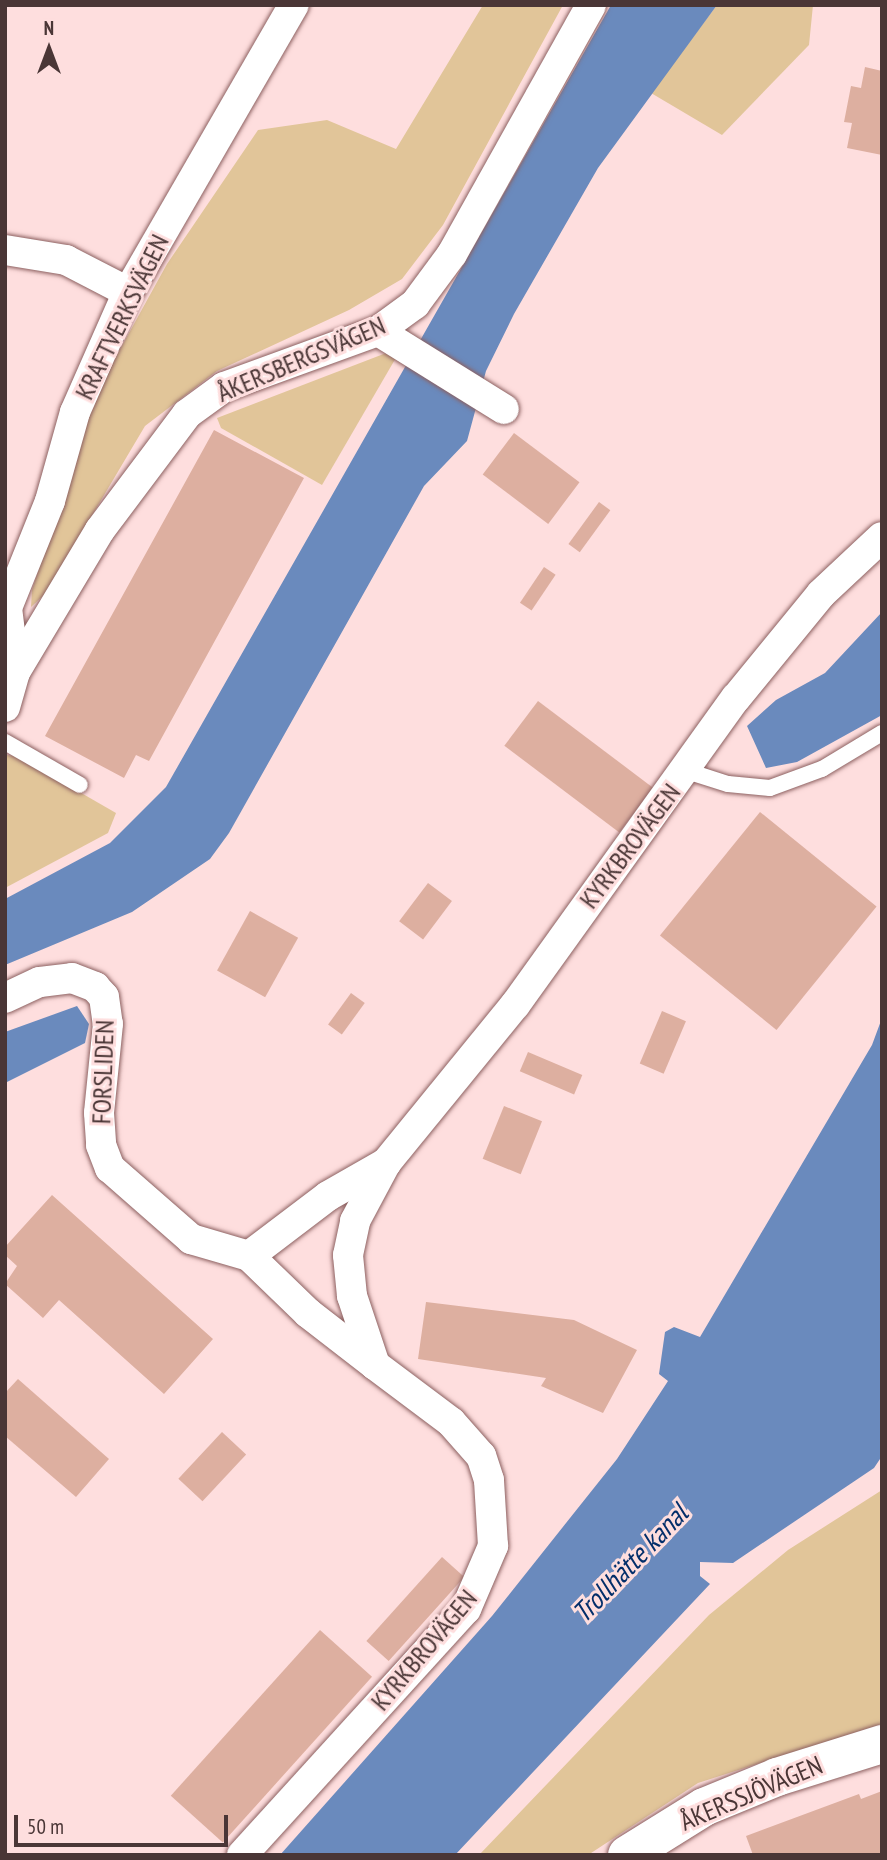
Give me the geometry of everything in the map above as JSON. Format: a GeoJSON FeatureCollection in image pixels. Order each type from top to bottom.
{"type":"FeatureCollection","features":[{"type":"Feature","properties":{"kind":"street","name":"KRAFTVERKSVÄGEN"},"geometry":{"type":"LineString","coordinates":[[10,690],[6,608],[50,501],[75,412],[128,292],[294,5]]}},
{"type":"Feature","properties":{"kind":"street","name":"ÅKERSBERGSVÄGEN"},"geometry":{"type":"LineString","coordinates":[[10,690],[100,530],[187,414],[224,387],[378,331],[415,304],[452,254],[591,5]]}},
{"type":"Feature","properties":{"kind":"street"},"geometry":{"type":"LineString","coordinates":[[5,250],[66,260],[128,292]]}},
{"type":"Feature","properties":{"kind":"street"},"geometry":{"type":"LineString","coordinates":[[378,331],[504,409]]}},
{"type":"Feature","properties":{"kind":"street","name":"KYRKBROVÄGEN"},"geometry":{"type":"LineString","coordinates":[[375,1365],[352,1296],[348,1255],[355,1221],[386,1163],[515,1005],[555,944],[687,771],[736,698],[821,594],[882,537]]}},
{"type":"Feature","properties":{"kind":"street","name":"FORSLIDEN"},"geometry":{"type":"LineString","coordinates":[[5,998],[40,982],[72,978],[94,987],[104,997],[108,1024],[99,1113],[101,1144],[110,1168],[191,1239],[249,1256]]}},
{"type":"Feature","properties":{"kind":"street","name":"KYRKBROVÄGEN"},"geometry":{"type":"LineString","coordinates":[[242,1855],[466,1609],[493,1546],[489,1480],[481,1456],[451,1422],[309,1313],[249,1256],[328,1196],[386,1163]]}},
{"type":"Feature","properties":{"kind":"street","name":"ÅKERSSJÖVÄGEN"},"geometry":{"type":"LineString","coordinates":[[627,1855],[704,1807],[777,1777],[882,1744]]}},
{"type":"Feature","properties":{"kind":"lane"},"geometry":{"type":"LineString","coordinates":[[687,771],[728,784],[770,788],[822,769],[882,733]]}},
{"type":"Feature","properties":{"kind":"lane"},"geometry":{"type":"LineString","coordinates":[[5,742],[80,785]]}},
{"type":"Feature","properties":{"kind":"shaded area"},"geometry":{"type":"Polygon","coordinates":[[[483,5],[563,5],[443,225],[402,279],[349,310],[217,371],[145,426],[46,593],[31,607],[32,590],[97,391],[167,264],[258,130],[327,120],[396,149],[483,5]]]}},
{"type":"Feature","properties":{"kind":"shaded area"},"geometry":{"type":"Polygon","coordinates":[[[717,5],[813,5],[809,45],[722,135],[651,93],[717,5]]]}},
{"type":"Feature","properties":{"kind":"shaded area"},"geometry":{"type":"Polygon","coordinates":[[[394,350],[397,356],[322,485],[221,428],[217,418],[394,350]]]}},
{"type":"Feature","properties":{"kind":"shaded area"},"geometry":{"type":"Polygon","coordinates":[[[5,755],[17,756],[116,813],[108,833],[5,888],[5,755]]]}},
{"type":"Feature","properties":{"kind":"shaded area"},"geometry":{"type":"Polygon","coordinates":[[[882,1490],[882,1724],[698,1783],[588,1855],[479,1855],[709,1615],[788,1550],[882,1490]]]}},
{"type":"Feature","properties":{"kind":"water"},"geometry":{"type":"Polygon","coordinates":[[[611,5],[717,5],[598,168],[514,314],[486,371],[467,441],[424,486],[229,833],[210,859],[132,912],[5,965],[5,899],[110,843],[166,787],[611,5]]]}},
{"type":"Feature","properties":{"kind":"water"},"geometry":{"type":"Polygon","coordinates":[[[882,612],[882,715],[797,762],[766,768],[747,726],[776,700],[825,673],[882,612]]]}},
{"type":"Feature","properties":{"kind":"water"},"geometry":{"type":"Polygon","coordinates":[[[77,1006],[89,1024],[85,1043],[5,1083],[5,1032],[77,1006]]]}},
{"type":"Feature","properties":{"kind":"water","name":"Trollhätte kanal"},"geometry":{"type":"Polygon","coordinates":[[[882,1018],[882,1456],[874,1468],[733,1563],[700,1562],[700,1576],[710,1584],[455,1855],[280,1855],[492,1616],[617,1459],[668,1381],[659,1374],[665,1332],[674,1327],[700,1337],[872,1045],[882,1018]]]}},
{"type":"Feature","properties":{"kind":"building"},"geometry":{"type":"Polygon","coordinates":[[[865,67],[882,71],[882,155],[847,148],[852,123],[844,122],[851,86],[861,88],[865,67]]]}},
{"type":"Feature","properties":{"kind":"building"},"geometry":{"type":"Polygon","coordinates":[[[214,430],[304,478],[149,761],[136,755],[124,778],[45,736],[214,430]]]}},
{"type":"Feature","properties":{"kind":"building"},"geometry":{"type":"Polygon","coordinates":[[[514,433],[579,482],[548,524],[483,475],[514,433]]]}},
{"type":"Feature","properties":{"kind":"building"},"geometry":{"type":"Polygon","coordinates":[[[599,502],[610,510],[580,552],[568,544],[599,502]]]}},
{"type":"Feature","properties":{"kind":"building"},"geometry":{"type":"Polygon","coordinates":[[[544,567],[556,575],[532,610],[520,603],[544,567]]]}},
{"type":"Feature","properties":{"kind":"building"},"geometry":{"type":"Polygon","coordinates":[[[538,701],[653,788],[619,832],[504,746],[538,701]]]}},
{"type":"Feature","properties":{"kind":"building"},"geometry":{"type":"Polygon","coordinates":[[[760,812],[877,906],[777,1030],[660,936],[760,812]]]}},
{"type":"Feature","properties":{"kind":"building"},"geometry":{"type":"Polygon","coordinates":[[[428,883],[452,901],[423,939],[399,921],[428,883]]]}},
{"type":"Feature","properties":{"kind":"building"},"geometry":{"type":"Polygon","coordinates":[[[250,911],[298,938],[265,997],[217,970],[250,911]]]}},
{"type":"Feature","properties":{"kind":"building"},"geometry":{"type":"Polygon","coordinates":[[[351,993],[365,1003],[342,1035],[328,1025],[351,993]]]}},
{"type":"Feature","properties":{"kind":"building"},"geometry":{"type":"Polygon","coordinates":[[[662,1011],[686,1021],[664,1074],[640,1063],[662,1011]]]}},
{"type":"Feature","properties":{"kind":"building"},"geometry":{"type":"Polygon","coordinates":[[[528,1052],[582,1075],[574,1094],[520,1071],[528,1052]]]}},
{"type":"Feature","properties":{"kind":"building"},"geometry":{"type":"Polygon","coordinates":[[[504,1106],[542,1121],[521,1174],[483,1159],[504,1106]]]}},
{"type":"Feature","properties":{"kind":"building"},"geometry":{"type":"Polygon","coordinates":[[[52,1195],[213,1339],[164,1394],[59,1300],[43,1318],[5,1284],[17,1266],[5,1255],[5,1247],[52,1195]]]}},
{"type":"Feature","properties":{"kind":"building"},"geometry":{"type":"Polygon","coordinates":[[[426,1302],[574,1320],[637,1350],[603,1413],[541,1386],[546,1378],[418,1359],[426,1302]]]}},
{"type":"Feature","properties":{"kind":"building"},"geometry":{"type":"Polygon","coordinates":[[[18,1379],[109,1459],[76,1497],[5,1436],[5,1393],[18,1379]]]}},
{"type":"Feature","properties":{"kind":"building"},"geometry":{"type":"Polygon","coordinates":[[[222,1432],[246,1455],[202,1501],[178,1479],[222,1432]]]}},
{"type":"Feature","properties":{"kind":"building"},"geometry":{"type":"Polygon","coordinates":[[[442,1557],[464,1577],[389,1661],[366,1641],[442,1557]]]}},
{"type":"Feature","properties":{"kind":"building"},"geometry":{"type":"Polygon","coordinates":[[[320,1630],[372,1677],[223,1843],[171,1796],[320,1630]]]}},
{"type":"Feature","properties":{"kind":"building"},"geometry":{"type":"Polygon","coordinates":[[[882,1791],[882,1855],[753,1855],[746,1836],[859,1794],[861,1799],[882,1791]]]}}]}
